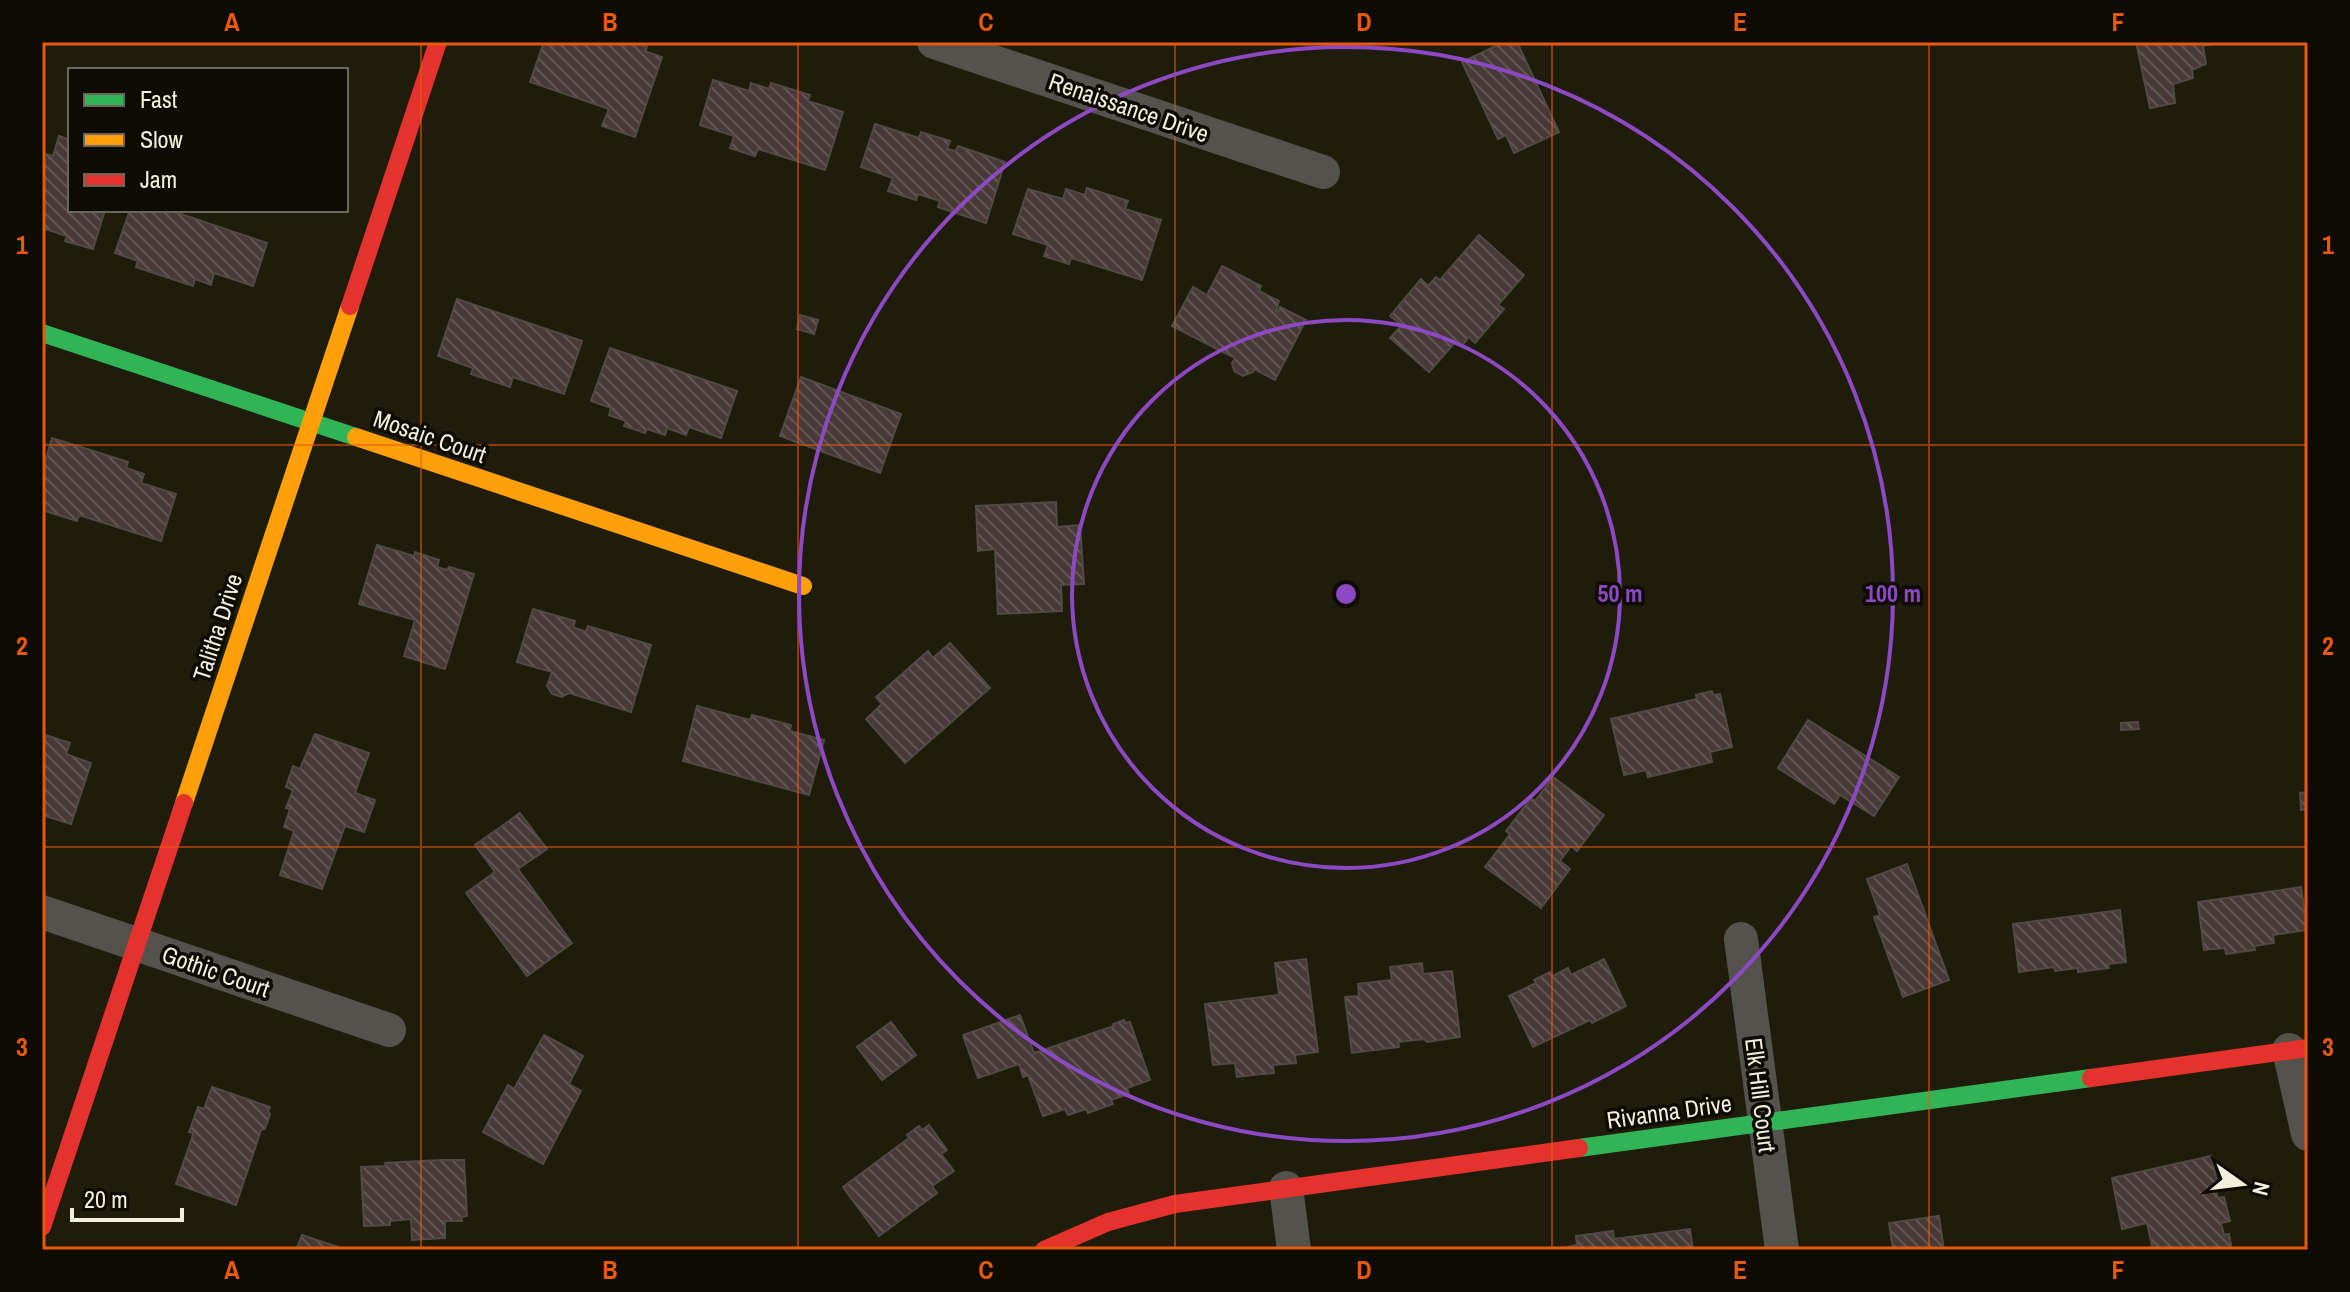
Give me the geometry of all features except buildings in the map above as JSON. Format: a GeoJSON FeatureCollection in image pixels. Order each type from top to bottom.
{"type":"FeatureCollection","features":[{"type":"Feature","properties":{"kind":"street","name":"Talitha Drive"},"geometry":{"type":"LineString","coordinates":[[42,1227],[438,42]]}},
{"type":"Feature","properties":{"kind":"street","name":"Renaissance Drive"},"geometry":{"type":"LineString","coordinates":[[934,42],[1323,172]]}},
{"type":"Feature","properties":{"kind":"street","name":"Mosaic Court"},"geometry":{"type":"LineString","coordinates":[[42,333],[803,586]]}},
{"type":"Feature","properties":{"kind":"street","name":"Gothic Court"},"geometry":{"type":"LineString","coordinates":[[42,912],[389,1030]]}},
{"type":"Feature","properties":{"kind":"street","name":"Elk Hill Court"},"geometry":{"type":"LineString","coordinates":[[1741,939],[1782,1250]]}},
{"type":"Feature","properties":{"kind":"street","name":"Rivanna Drive"},"geometry":{"type":"LineString","coordinates":[[1044,1250],[1108,1222],[1175,1204],[2298,1049]]}},
{"type":"Feature","properties":{"kind":"street"},"geometry":{"type":"LineString","coordinates":[[2298,1049],[2308,1134]]}},
{"type":"Feature","properties":{"kind":"street"},"geometry":{"type":"LineString","coordinates":[[1286,1188],[1294,1250]]}},
{"type":"Feature","properties":{"kind":"traffic: fast"},"geometry":{"type":"LineString","coordinates":[[42,333],[356,437]]}},
{"type":"Feature","properties":{"kind":"traffic: fast"},"geometry":{"type":"LineString","coordinates":[[1579,1148],[2091,1078]]}},
{"type":"Feature","properties":{"kind":"traffic: slow"},"geometry":{"type":"LineString","coordinates":[[184,803],[350,306]]}},
{"type":"Feature","properties":{"kind":"traffic: slow"},"geometry":{"type":"LineString","coordinates":[[356,437],[803,586]]}},
{"type":"Feature","properties":{"kind":"traffic: jam"},"geometry":{"type":"LineString","coordinates":[[350,306],[438,42]]}},
{"type":"Feature","properties":{"kind":"traffic: jam"},"geometry":{"type":"LineString","coordinates":[[42,1227],[184,803]]}},
{"type":"Feature","properties":{"kind":"traffic: jam"},"geometry":{"type":"LineString","coordinates":[[2091,1078],[2308,1048]]}},
{"type":"Feature","properties":{"kind":"traffic: jam"},"geometry":{"type":"LineString","coordinates":[[1044,1250],[1108,1222],[1175,1204],[1579,1148]]}}]}
